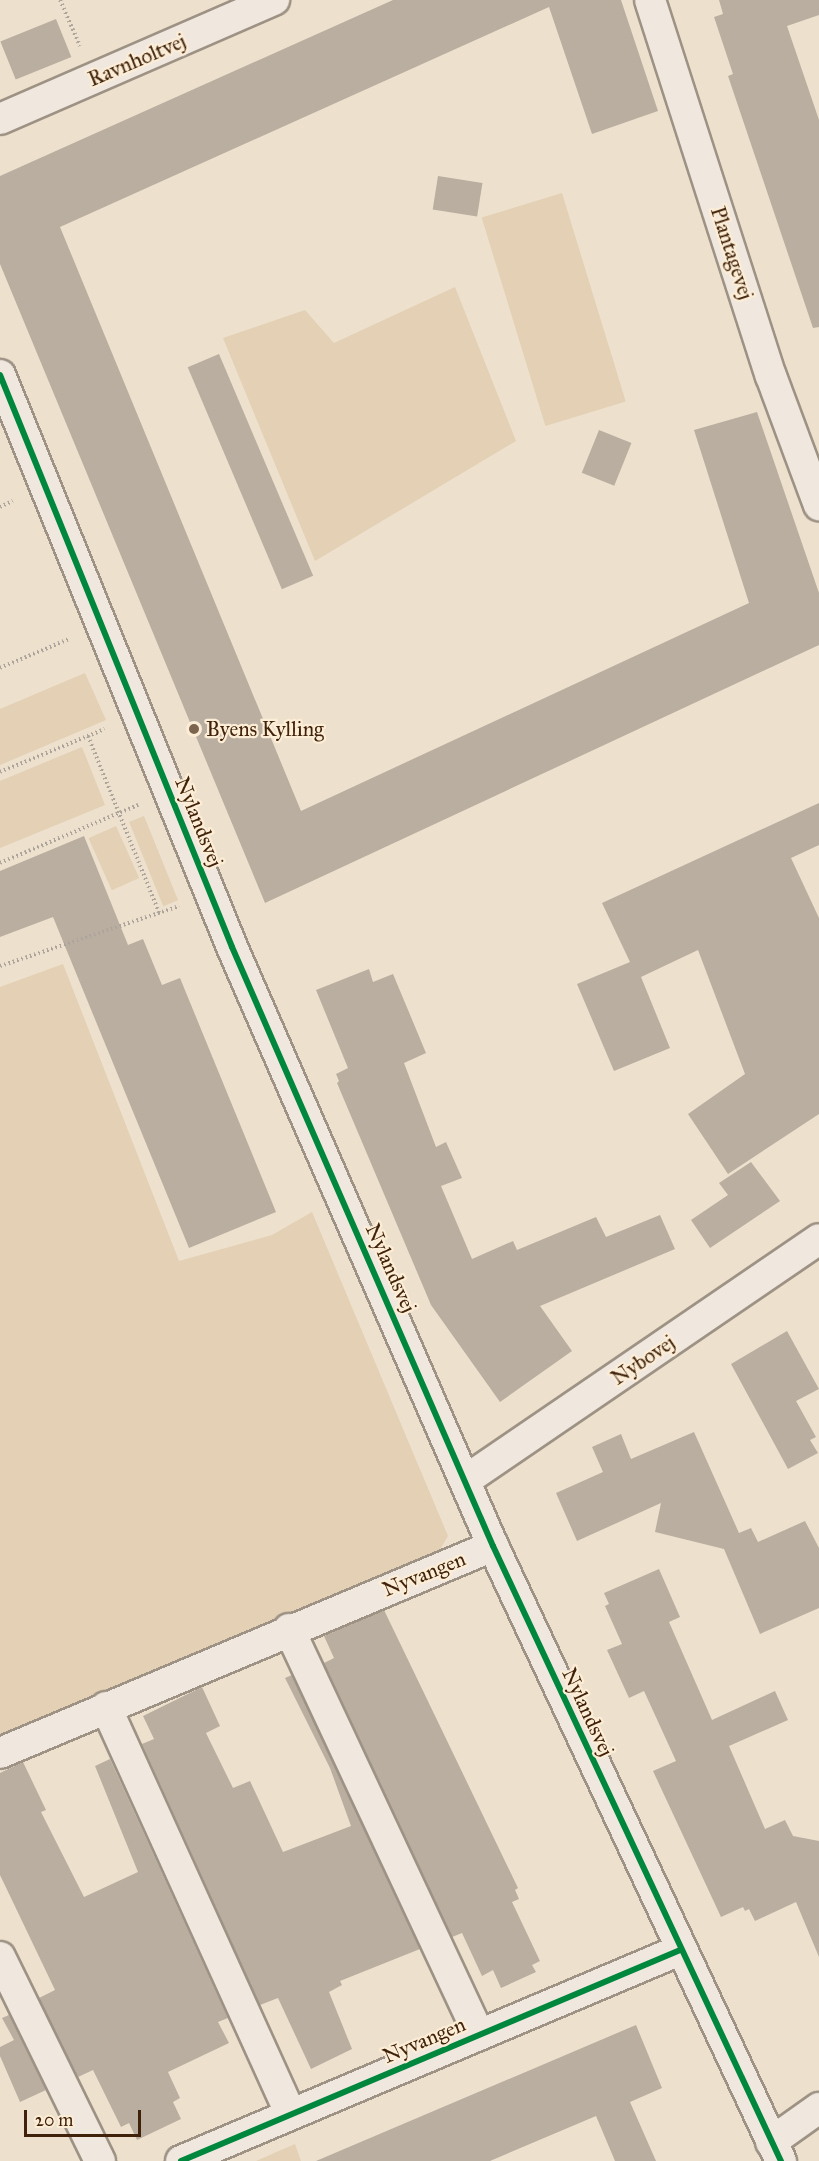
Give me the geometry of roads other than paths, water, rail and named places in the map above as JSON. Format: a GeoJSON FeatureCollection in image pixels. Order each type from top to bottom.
{"type":"FeatureCollection","features":[{"type":"Feature","properties":{"kind":"street","name":"Ravnholtvej"},"geometry":{"type":"LineString","coordinates":[[0,119],[274,0]]}},
{"type":"Feature","properties":{"kind":"street","name":"Plantagevej"},"geometry":{"type":"LineString","coordinates":[[650,0],[771,376],[819,505]]}},
{"type":"Feature","properties":{"kind":"street","name":"Nylandsvej"},"geometry":{"type":"LineString","coordinates":[[0,375],[211,895],[493,1546],[776,2151]]}},
{"type":"Feature","properties":{"kind":"street","name":"Nybovej"},"geometry":{"type":"LineString","coordinates":[[466,1480],[819,1239]]}},
{"type":"Feature","properties":{"kind":"street","name":"Nyvangen"},"geometry":{"type":"LineString","coordinates":[[0,1753],[289,1629],[493,1546]]}},
{"type":"Feature","properties":{"kind":"street","name":"Nyvangen"},"geometry":{"type":"LineString","coordinates":[[289,1629],[479,2035]]}},
{"type":"Feature","properties":{"kind":"street"},"geometry":{"type":"LineString","coordinates":[[106,1707],[291,2114]]}},
{"type":"Feature","properties":{"kind":"street","name":"Nyvangen"},"geometry":{"type":"LineString","coordinates":[[181,2161],[680,1950]]}},
{"type":"Feature","properties":{"kind":"street"},"geometry":{"type":"LineString","coordinates":[[0,1957],[100,2161]]}},
{"type":"Feature","properties":{"kind":"street"},"geometry":{"type":"LineString","coordinates":[[776,2151],[819,2108]]}},
{"type":"Feature","properties":{"kind":"place","name":"Byens Kylling"},"geometry":{"type":"Point","coordinates":[194,729]}}]}
